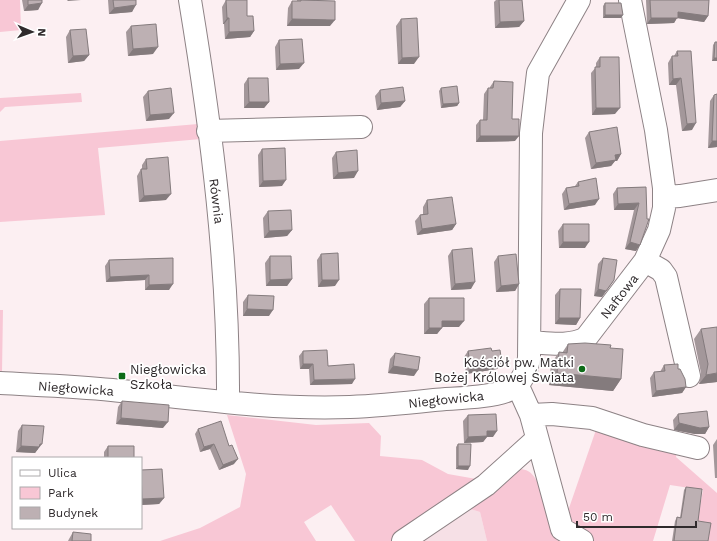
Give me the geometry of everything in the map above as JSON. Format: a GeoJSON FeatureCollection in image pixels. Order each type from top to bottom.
{"type":"FeatureCollection","features":[{"type":"Feature","properties":{"kind":"street","name":"Równia"},"geometry":{"type":"LineString","coordinates":[[190,0],[223,252],[228,338],[228,402]]}},
{"type":"Feature","properties":{"kind":"street"},"geometry":{"type":"LineString","coordinates":[[579,0],[538,74],[531,132],[530,342],[527,368],[517,384],[531,415],[563,535],[582,541]]}},
{"type":"Feature","properties":{"kind":"street","name":"Naftowa"},"geometry":{"type":"LineString","coordinates":[[530,342],[568,343],[578,342],[586,338],[645,261],[659,230],[664,197],[656,130],[630,0]]}},
{"type":"Feature","properties":{"kind":"street"},"geometry":{"type":"LineString","coordinates":[[208,131],[361,127]]}},
{"type":"Feature","properties":{"kind":"street"},"geometry":{"type":"LineString","coordinates":[[664,197],[717,190]]}},
{"type":"Feature","properties":{"kind":"street"},"geometry":{"type":"LineString","coordinates":[[645,261],[661,270],[666,277],[689,376]]}},
{"type":"Feature","properties":{"kind":"street","name":"Niegłowicka"},"geometry":{"type":"LineString","coordinates":[[0,383],[110,390],[228,402],[349,407],[403,404],[492,394],[509,390],[517,384]]}},
{"type":"Feature","properties":{"kind":"street"},"geometry":{"type":"LineString","coordinates":[[531,415],[552,414],[592,418],[643,435],[698,448]]}},
{"type":"Feature","properties":{"kind":"street"},"geometry":{"type":"LineString","coordinates":[[403,541],[486,485],[537,439]]}},
{"type":"Feature","properties":{"kind":"shaded area"},"geometry":{"type":"Polygon","coordinates":[[[464,507],[480,512],[487,541],[418,541],[464,507]]]}},
{"type":"Feature","properties":{"kind":"green space"},"geometry":{"type":"Polygon","coordinates":[[[0,0],[20,0],[21,30],[0,32],[0,0]]]}},
{"type":"Feature","properties":{"kind":"green space"},"geometry":{"type":"Polygon","coordinates":[[[81,93],[82,102],[5,107],[0,112],[0,98],[81,93]]]}},
{"type":"Feature","properties":{"kind":"green space"},"geometry":{"type":"Polygon","coordinates":[[[198,124],[201,139],[98,148],[105,215],[0,222],[0,141],[198,124]]]}},
{"type":"Feature","properties":{"kind":"green space"},"geometry":{"type":"Polygon","coordinates":[[[0,310],[3,310],[2,372],[0,372],[0,310]]]}},
{"type":"Feature","properties":{"kind":"green space"},"geometry":{"type":"Polygon","coordinates":[[[227,415],[316,425],[369,423],[381,436],[380,456],[422,460],[448,474],[482,480],[393,541],[355,541],[331,505],[304,522],[316,541],[160,541],[200,528],[240,507],[246,474],[227,415]]]}},
{"type":"Feature","properties":{"kind":"green space"},"geometry":{"type":"Polygon","coordinates":[[[598,424],[677,448],[676,457],[717,493],[717,541],[708,541],[710,524],[697,522],[703,490],[670,485],[653,541],[593,541],[572,527],[568,511],[598,424]]]}},
{"type":"Feature","properties":{"kind":"green space"},"geometry":{"type":"Polygon","coordinates":[[[520,469],[531,473],[538,483],[558,541],[487,541],[480,512],[464,507],[520,469]]]}},
{"type":"Feature","properties":{"kind":"building"},"geometry":{"type":"Polygon","coordinates":[[[28,0],[42,0],[42,3],[28,5],[28,0]]]}},
{"type":"Feature","properties":{"kind":"building"},"geometry":{"type":"Polygon","coordinates":[[[113,0],[136,0],[136,5],[114,8],[113,0]]]}},
{"type":"Feature","properties":{"kind":"building"},"geometry":{"type":"Polygon","coordinates":[[[226,0],[247,0],[247,16],[253,16],[254,31],[229,32],[229,18],[227,18],[226,0]]]}},
{"type":"Feature","properties":{"kind":"building"},"geometry":{"type":"Polygon","coordinates":[[[499,0],[522,0],[524,21],[500,22],[499,0]]]}},
{"type":"Feature","properties":{"kind":"building"},"geometry":{"type":"Polygon","coordinates":[[[650,0],[709,0],[708,16],[678,12],[678,18],[651,18],[650,0]]]}},
{"type":"Feature","properties":{"kind":"building"},"geometry":{"type":"Polygon","coordinates":[[[292,1],[335,1],[335,20],[292,19],[292,1]]]}},
{"type":"Feature","properties":{"kind":"building"},"geometry":{"type":"Polygon","coordinates":[[[605,3],[621,3],[623,15],[605,15],[605,3]]]}},
{"type":"Feature","properties":{"kind":"building"},"geometry":{"type":"Polygon","coordinates":[[[417,18],[419,57],[402,58],[401,19],[417,18]]]}},
{"type":"Feature","properties":{"kind":"building"},"geometry":{"type":"Polygon","coordinates":[[[156,24],[158,47],[133,49],[131,26],[156,24]]]}},
{"type":"Feature","properties":{"kind":"building"},"geometry":{"type":"Polygon","coordinates":[[[86,29],[89,55],[73,56],[70,30],[86,29]]]}},
{"type":"Feature","properties":{"kind":"building"},"geometry":{"type":"Polygon","coordinates":[[[302,39],[304,63],[280,64],[279,40],[302,39]]]}},
{"type":"Feature","properties":{"kind":"building"},"geometry":{"type":"Polygon","coordinates":[[[715,42],[717,42],[717,58],[714,58],[715,42]]]}},
{"type":"Feature","properties":{"kind":"building"},"geometry":{"type":"Polygon","coordinates":[[[677,51],[691,51],[696,123],[687,124],[681,78],[673,79],[672,56],[678,56],[677,51]]]}},
{"type":"Feature","properties":{"kind":"building"},"geometry":{"type":"Polygon","coordinates":[[[600,57],[619,57],[620,108],[596,108],[595,67],[600,67],[600,57]]]}},
{"type":"Feature","properties":{"kind":"building"},"geometry":{"type":"Polygon","coordinates":[[[248,78],[268,78],[269,102],[249,102],[248,78]]]}},
{"type":"Feature","properties":{"kind":"building"},"geometry":{"type":"Polygon","coordinates":[[[494,81],[513,82],[512,119],[519,119],[519,136],[480,136],[480,120],[487,120],[488,88],[493,88],[494,81]]]}},
{"type":"Feature","properties":{"kind":"building"},"geometry":{"type":"Polygon","coordinates":[[[457,86],[459,103],[443,104],[441,88],[457,86]]]}},
{"type":"Feature","properties":{"kind":"building"},"geometry":{"type":"Polygon","coordinates":[[[403,87],[405,101],[381,103],[380,90],[403,87]]]}},
{"type":"Feature","properties":{"kind":"building"},"geometry":{"type":"Polygon","coordinates":[[[171,88],[174,113],[150,115],[148,91],[171,88]]]}},
{"type":"Feature","properties":{"kind":"building"},"geometry":{"type":"Polygon","coordinates":[[[717,94],[717,141],[712,141],[714,95],[717,94]]]}},
{"type":"Feature","properties":{"kind":"building"},"geometry":{"type":"Polygon","coordinates":[[[617,127],[621,154],[615,155],[616,160],[596,163],[589,132],[617,127]]]}},
{"type":"Feature","properties":{"kind":"building"},"geometry":{"type":"Polygon","coordinates":[[[285,148],[286,180],[263,181],[262,149],[285,148]]]}},
{"type":"Feature","properties":{"kind":"building"},"geometry":{"type":"Polygon","coordinates":[[[357,150],[358,171],[338,173],[336,152],[357,150]]]}},
{"type":"Feature","properties":{"kind":"building"},"geometry":{"type":"Polygon","coordinates":[[[168,157],[171,194],[144,196],[141,169],[147,169],[146,159],[168,157]]]}},
{"type":"Feature","properties":{"kind":"building"},"geometry":{"type":"Polygon","coordinates":[[[596,178],[599,199],[569,204],[566,188],[579,186],[578,182],[596,178]]]}},
{"type":"Feature","properties":{"kind":"building"},"geometry":{"type":"Polygon","coordinates":[[[646,187],[647,219],[649,219],[640,245],[630,242],[639,203],[618,204],[617,188],[646,187]]]}},
{"type":"Feature","properties":{"kind":"building"},"geometry":{"type":"Polygon","coordinates":[[[452,197],[456,224],[422,229],[420,215],[428,214],[427,200],[452,197]]]}},
{"type":"Feature","properties":{"kind":"building"},"geometry":{"type":"Polygon","coordinates":[[[291,210],[292,230],[269,231],[268,211],[291,210]]]}},
{"type":"Feature","properties":{"kind":"building"},"geometry":{"type":"Polygon","coordinates":[[[563,224],[589,224],[589,242],[563,242],[563,224]]]}},
{"type":"Feature","properties":{"kind":"building"},"geometry":{"type":"Polygon","coordinates":[[[472,248],[475,282],[455,284],[452,250],[472,248]]]}},
{"type":"Feature","properties":{"kind":"building"},"geometry":{"type":"Polygon","coordinates":[[[338,253],[339,280],[322,280],[321,254],[338,253]]]}},
{"type":"Feature","properties":{"kind":"building"},"geometry":{"type":"Polygon","coordinates":[[[516,254],[519,284],[501,286],[498,256],[516,254]]]}},
{"type":"Feature","properties":{"kind":"building"},"geometry":{"type":"Polygon","coordinates":[[[270,256],[291,256],[292,279],[270,280],[270,256]]]}},
{"type":"Feature","properties":{"kind":"building"},"geometry":{"type":"Polygon","coordinates":[[[173,258],[173,284],[149,285],[149,275],[110,277],[109,260],[173,258]]]}},
{"type":"Feature","properties":{"kind":"building"},"geometry":{"type":"Polygon","coordinates":[[[603,258],[617,260],[614,280],[606,291],[598,289],[603,258]]]}},
{"type":"Feature","properties":{"kind":"building"},"geometry":{"type":"Polygon","coordinates":[[[560,289],[581,289],[580,318],[559,318],[560,289]]]}},
{"type":"Feature","properties":{"kind":"building"},"geometry":{"type":"Polygon","coordinates":[[[248,295],[274,296],[273,310],[247,309],[248,295]]]}},
{"type":"Feature","properties":{"kind":"building"},"geometry":{"type":"Polygon","coordinates":[[[429,298],[464,298],[464,321],[442,321],[442,328],[429,328],[429,298]]]}},
{"type":"Feature","properties":{"kind":"building"},"geometry":{"type":"Polygon","coordinates":[[[717,327],[717,373],[706,375],[708,364],[701,329],[717,327]]]}},
{"type":"Feature","properties":{"kind":"building"},"geometry":{"type":"Polygon","coordinates":[[[585,343],[611,345],[610,348],[623,349],[621,379],[557,373],[559,352],[567,353],[568,344],[585,343]]]}},
{"type":"Feature","properties":{"kind":"building"},"geometry":{"type":"Polygon","coordinates":[[[491,348],[492,351],[500,350],[502,363],[471,368],[468,351],[491,348]]]}},
{"type":"Feature","properties":{"kind":"building"},"geometry":{"type":"Polygon","coordinates":[[[327,350],[328,366],[354,364],[355,379],[314,380],[313,364],[303,364],[303,351],[327,350]]]}},
{"type":"Feature","properties":{"kind":"building"},"geometry":{"type":"Polygon","coordinates":[[[395,353],[420,357],[418,370],[393,366],[395,353]]]}},
{"type":"Feature","properties":{"kind":"building"},"geometry":{"type":"Polygon","coordinates":[[[678,364],[678,369],[680,369],[685,379],[686,387],[656,391],[654,372],[665,371],[664,365],[678,364]]]}},
{"type":"Feature","properties":{"kind":"building"},"geometry":{"type":"Polygon","coordinates":[[[122,401],[169,405],[168,422],[121,418],[122,401]]]}},
{"type":"Feature","properties":{"kind":"building"},"geometry":{"type":"Polygon","coordinates":[[[707,411],[709,427],[700,428],[679,423],[678,414],[707,411]]]}},
{"type":"Feature","properties":{"kind":"building"},"geometry":{"type":"Polygon","coordinates":[[[496,414],[497,431],[487,431],[487,436],[468,437],[468,415],[496,414]]]}},
{"type":"Feature","properties":{"kind":"building"},"geometry":{"type":"Polygon","coordinates":[[[221,421],[229,446],[232,445],[238,459],[223,465],[214,444],[204,447],[198,429],[221,421]]]}},
{"type":"Feature","properties":{"kind":"building"},"geometry":{"type":"Polygon","coordinates":[[[22,425],[44,426],[42,444],[40,444],[39,447],[21,446],[22,425]]]}},
{"type":"Feature","properties":{"kind":"building"},"geometry":{"type":"Polygon","coordinates":[[[458,444],[471,444],[470,466],[458,466],[458,444]]]}},
{"type":"Feature","properties":{"kind":"building"},"geometry":{"type":"Polygon","coordinates":[[[108,446],[134,446],[134,457],[108,457],[108,446]]]}},
{"type":"Feature","properties":{"kind":"building"},"geometry":{"type":"Polygon","coordinates":[[[162,469],[164,498],[142,499],[142,470],[162,469]]]}},
{"type":"Feature","properties":{"kind":"building"},"geometry":{"type":"Polygon","coordinates":[[[686,487],[702,489],[698,521],[711,523],[708,541],[674,541],[677,517],[681,518],[686,487]]]}},
{"type":"Feature","properties":{"kind":"building"},"geometry":{"type":"Polygon","coordinates":[[[73,532],[91,534],[91,541],[72,541],[73,532]]]}},
{"type":"Feature","properties":{"kind":"place","name":"Kościół pw. Matki Bożej Królowej Świata"},"geometry":{"type":"Point","coordinates":[582,369]}},
{"type":"Feature","properties":{"kind":"place","name":"Niegłowicka Szkoła"},"geometry":{"type":"Point","coordinates":[122,376]}}]}
